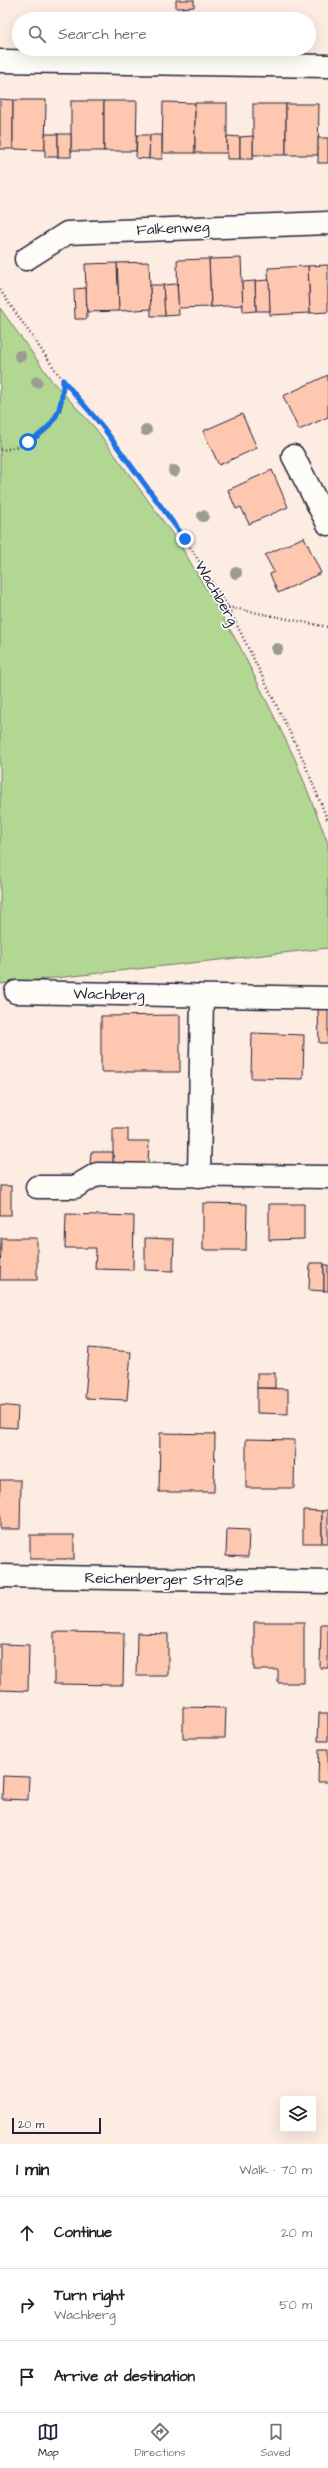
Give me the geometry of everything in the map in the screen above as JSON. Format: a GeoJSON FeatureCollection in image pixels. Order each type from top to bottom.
{"type":"FeatureCollection","features":[{"type":"Feature","properties":{"kind":"street"},"geometry":{"type":"LineString","coordinates":[[0,61],[328,66]]}},
{"type":"Feature","properties":{"kind":"street","name":"Falkenweg"},"geometry":{"type":"LineString","coordinates":[[26,259],[66,233],[328,223]]}},
{"type":"Feature","properties":{"kind":"street"},"geometry":{"type":"LineString","coordinates":[[293,456],[327,518]]}},
{"type":"Feature","properties":{"kind":"street","name":"Wachberg"},"geometry":{"type":"LineString","coordinates":[[16,992],[202,997],[328,998]]}},
{"type":"Feature","properties":{"kind":"street"},"geometry":{"type":"LineString","coordinates":[[199,1176],[202,997]]}},
{"type":"Feature","properties":{"kind":"street"},"geometry":{"type":"LineString","coordinates":[[37,1187],[75,1187],[97,1174],[328,1177]]}},
{"type":"Feature","properties":{"kind":"street","name":"Reichenberger Straße"},"geometry":{"type":"LineString","coordinates":[[0,1576],[328,1582]]}},
{"type":"Feature","properties":{"kind":"path","name":"Wachberg"},"geometry":{"type":"LineString","coordinates":[[0,290],[63,380],[102,426],[185,539],[228,607],[302,757],[328,821]]}},
{"type":"Feature","properties":{"kind":"path"},"geometry":{"type":"LineString","coordinates":[[0,450],[24,444],[46,430],[61,407],[63,380]]}},
{"type":"Feature","properties":{"kind":"path"},"geometry":{"type":"LineString","coordinates":[[228,607],[328,627]]}},
{"type":"Feature","properties":{"kind":"green space"},"geometry":{"type":"Polygon","coordinates":[[[0,308],[52,381],[96,429],[179,543],[239,645],[295,759],[328,843],[328,948],[0,984],[0,308]]]}},
{"type":"Feature","properties":{"kind":"building"},"geometry":{"type":"Polygon","coordinates":[[[176,0],[194,0],[194,7],[176,8],[176,0]]]}},
{"type":"Feature","properties":{"kind":"building"},"geometry":{"type":"Polygon","coordinates":[[[0,99],[13,100],[13,149],[0,149],[0,99]]]}},
{"type":"Feature","properties":{"kind":"building"},"geometry":{"type":"Polygon","coordinates":[[[13,100],[46,100],[45,150],[13,149],[13,100]]]}},
{"type":"Feature","properties":{"kind":"building"},"geometry":{"type":"Polygon","coordinates":[[[71,101],[104,101],[104,151],[71,151],[71,101]]]}},
{"type":"Feature","properties":{"kind":"building"},"geometry":{"type":"Polygon","coordinates":[[[104,101],[137,101],[136,151],[104,151],[104,101]]]}},
{"type":"Feature","properties":{"kind":"building"},"geometry":{"type":"Polygon","coordinates":[[[163,102],[195,103],[195,153],[162,153],[163,102]]]}},
{"type":"Feature","properties":{"kind":"building"},"geometry":{"type":"Polygon","coordinates":[[[195,103],[227,103],[227,153],[195,153],[195,103]]]}},
{"type":"Feature","properties":{"kind":"building"},"geometry":{"type":"Polygon","coordinates":[[[253,104],[286,104],[286,155],[253,155],[253,104]]]}},
{"type":"Feature","properties":{"kind":"building"},"geometry":{"type":"Polygon","coordinates":[[[286,104],[319,104],[318,155],[286,155],[286,104]]]}},
{"type":"Feature","properties":{"kind":"building"},"geometry":{"type":"Polygon","coordinates":[[[45,134],[58,134],[58,157],[45,157],[45,134]]]}},
{"type":"Feature","properties":{"kind":"building"},"geometry":{"type":"Polygon","coordinates":[[[58,134],[71,134],[71,157],[58,157],[58,134]]]}},
{"type":"Feature","properties":{"kind":"building"},"geometry":{"type":"Polygon","coordinates":[[[137,135],[150,135],[149,159],[136,158],[137,135]]]}},
{"type":"Feature","properties":{"kind":"building"},"geometry":{"type":"Polygon","coordinates":[[[150,135],[162,135],[162,159],[149,159],[150,135]]]}},
{"type":"Feature","properties":{"kind":"building"},"geometry":{"type":"Polygon","coordinates":[[[227,136],[240,137],[240,159],[227,159],[227,136]]]}},
{"type":"Feature","properties":{"kind":"building"},"geometry":{"type":"Polygon","coordinates":[[[253,136],[253,159],[240,159],[240,137],[253,136]]]}},
{"type":"Feature","properties":{"kind":"building"},"geometry":{"type":"Polygon","coordinates":[[[318,138],[328,138],[328,163],[318,163],[318,138]]]}},
{"type":"Feature","properties":{"kind":"building"},"geometry":{"type":"Polygon","coordinates":[[[241,258],[243,305],[211,307],[209,259],[241,258]]]}},
{"type":"Feature","properties":{"kind":"building"},"geometry":{"type":"Polygon","coordinates":[[[209,259],[211,307],[178,308],[177,260],[209,259]]]}},
{"type":"Feature","properties":{"kind":"building"},"geometry":{"type":"Polygon","coordinates":[[[149,262],[151,309],[119,311],[117,263],[149,262]]]}},
{"type":"Feature","properties":{"kind":"building"},"geometry":{"type":"Polygon","coordinates":[[[117,263],[119,311],[87,312],[85,264],[117,263]]]}},
{"type":"Feature","properties":{"kind":"building"},"geometry":{"type":"Polygon","coordinates":[[[328,265],[328,312],[310,313],[308,266],[328,265]]]}},
{"type":"Feature","properties":{"kind":"building"},"geometry":{"type":"Polygon","coordinates":[[[308,266],[310,313],[270,315],[268,268],[308,266]]]}},
{"type":"Feature","properties":{"kind":"building"},"geometry":{"type":"Polygon","coordinates":[[[269,280],[270,311],[256,311],[255,281],[269,280]]]}},
{"type":"Feature","properties":{"kind":"building"},"geometry":{"type":"Polygon","coordinates":[[[255,281],[256,311],[243,312],[242,282],[255,281]]]}},
{"type":"Feature","properties":{"kind":"building"},"geometry":{"type":"Polygon","coordinates":[[[177,284],[179,315],[165,316],[163,285],[177,284]]]}},
{"type":"Feature","properties":{"kind":"building"},"geometry":{"type":"Polygon","coordinates":[[[150,285],[163,285],[165,316],[151,316],[150,285]]]}},
{"type":"Feature","properties":{"kind":"building"},"geometry":{"type":"Polygon","coordinates":[[[86,288],[87,319],[75,319],[74,289],[86,288]]]}},
{"type":"Feature","properties":{"kind":"building"},"geometry":{"type":"Polygon","coordinates":[[[328,375],[328,417],[299,430],[283,396],[328,375]]]}},
{"type":"Feature","properties":{"kind":"building"},"geometry":{"type":"Polygon","coordinates":[[[242,414],[257,448],[219,465],[203,431],[242,414]]]}},
{"type":"Feature","properties":{"kind":"building"},"geometry":{"type":"Polygon","coordinates":[[[272,470],[288,507],[249,524],[241,507],[236,509],[228,490],[272,470]]]}},
{"type":"Feature","properties":{"kind":"building"},"geometry":{"type":"Polygon","coordinates":[[[304,537],[321,573],[278,593],[270,574],[274,572],[265,555],[304,537]]]}},
{"type":"Feature","properties":{"kind":"building"},"geometry":{"type":"Polygon","coordinates":[[[318,1009],[328,1009],[328,1043],[319,1043],[318,1009]]]}},
{"type":"Feature","properties":{"kind":"building"},"geometry":{"type":"Polygon","coordinates":[[[180,1015],[180,1072],[101,1072],[101,1016],[180,1015]]]}},
{"type":"Feature","properties":{"kind":"building"},"geometry":{"type":"Polygon","coordinates":[[[252,1033],[304,1035],[303,1079],[251,1078],[252,1033]]]}},
{"type":"Feature","properties":{"kind":"building"},"geometry":{"type":"Polygon","coordinates":[[[113,1129],[128,1129],[128,1141],[149,1141],[148,1165],[113,1165],[113,1129]]]}},
{"type":"Feature","properties":{"kind":"building"},"geometry":{"type":"Polygon","coordinates":[[[91,1152],[113,1152],[113,1165],[90,1164],[91,1152]]]}},
{"type":"Feature","properties":{"kind":"building"},"geometry":{"type":"Polygon","coordinates":[[[0,1186],[11,1186],[11,1215],[0,1215],[0,1186]]]}},
{"type":"Feature","properties":{"kind":"building"},"geometry":{"type":"Polygon","coordinates":[[[203,1203],[247,1204],[246,1250],[203,1250],[203,1203]]]}},
{"type":"Feature","properties":{"kind":"building"},"geometry":{"type":"Polygon","coordinates":[[[269,1204],[304,1204],[304,1239],[269,1240],[269,1204]]]}},
{"type":"Feature","properties":{"kind":"building"},"geometry":{"type":"Polygon","coordinates":[[[66,1214],[134,1216],[133,1270],[95,1269],[96,1248],[65,1248],[66,1214]]]}},
{"type":"Feature","properties":{"kind":"building"},"geometry":{"type":"Polygon","coordinates":[[[1,1238],[37,1238],[37,1280],[0,1280],[1,1238]]]}},
{"type":"Feature","properties":{"kind":"building"},"geometry":{"type":"Polygon","coordinates":[[[145,1238],[174,1239],[173,1271],[145,1270],[145,1238]]]}},
{"type":"Feature","properties":{"kind":"building"},"geometry":{"type":"Polygon","coordinates":[[[310,1263],[324,1263],[324,1291],[309,1290],[310,1263]]]}},
{"type":"Feature","properties":{"kind":"building"},"geometry":{"type":"Polygon","coordinates":[[[324,1265],[328,1265],[328,1291],[324,1291],[324,1265]]]}},
{"type":"Feature","properties":{"kind":"building"},"geometry":{"type":"Polygon","coordinates":[[[89,1348],[131,1352],[127,1400],[85,1398],[89,1348]]]}},
{"type":"Feature","properties":{"kind":"building"},"geometry":{"type":"Polygon","coordinates":[[[257,1373],[275,1373],[275,1388],[257,1388],[257,1373]]]}},
{"type":"Feature","properties":{"kind":"building"},"geometry":{"type":"Polygon","coordinates":[[[257,1388],[288,1389],[288,1414],[257,1413],[257,1388]]]}},
{"type":"Feature","properties":{"kind":"building"},"geometry":{"type":"Polygon","coordinates":[[[0,1405],[18,1407],[17,1428],[0,1427],[0,1405]]]}},
{"type":"Feature","properties":{"kind":"building"},"geometry":{"type":"Polygon","coordinates":[[[160,1433],[215,1434],[214,1492],[159,1492],[160,1433]]]}},
{"type":"Feature","properties":{"kind":"building"},"geometry":{"type":"Polygon","coordinates":[[[246,1439],[295,1440],[294,1488],[246,1488],[246,1439]]]}},
{"type":"Feature","properties":{"kind":"building"},"geometry":{"type":"Polygon","coordinates":[[[0,1480],[21,1480],[20,1529],[0,1529],[0,1480]]]}},
{"type":"Feature","properties":{"kind":"building"},"geometry":{"type":"Polygon","coordinates":[[[303,1510],[322,1511],[322,1543],[303,1543],[303,1510]]]}},
{"type":"Feature","properties":{"kind":"building"},"geometry":{"type":"Polygon","coordinates":[[[328,1510],[328,1543],[322,1543],[322,1511],[328,1510]]]}},
{"type":"Feature","properties":{"kind":"building"},"geometry":{"type":"Polygon","coordinates":[[[227,1529],[249,1530],[248,1557],[226,1556],[227,1529]]]}},
{"type":"Feature","properties":{"kind":"building"},"geometry":{"type":"Polygon","coordinates":[[[30,1535],[74,1535],[74,1559],[30,1559],[30,1535]]]}},
{"type":"Feature","properties":{"kind":"building"},"geometry":{"type":"Polygon","coordinates":[[[254,1622],[304,1622],[304,1683],[278,1683],[278,1670],[254,1670],[254,1622]]]}},
{"type":"Feature","properties":{"kind":"building"},"geometry":{"type":"Polygon","coordinates":[[[321,1624],[328,1624],[328,1668],[320,1668],[321,1624]]]}},
{"type":"Feature","properties":{"kind":"building"},"geometry":{"type":"Polygon","coordinates":[[[54,1632],[124,1633],[123,1685],[54,1684],[54,1632]]]}},
{"type":"Feature","properties":{"kind":"building"},"geometry":{"type":"Polygon","coordinates":[[[137,1633],[168,1634],[168,1676],[136,1676],[137,1633]]]}},
{"type":"Feature","properties":{"kind":"building"},"geometry":{"type":"Polygon","coordinates":[[[0,1644],[29,1645],[28,1691],[0,1690],[0,1644]]]}},
{"type":"Feature","properties":{"kind":"building"},"geometry":{"type":"Polygon","coordinates":[[[183,1707],[226,1708],[225,1738],[183,1738],[183,1707]]]}},
{"type":"Feature","properties":{"kind":"building"},"geometry":{"type":"Polygon","coordinates":[[[319,1713],[328,1713],[328,1741],[318,1741],[319,1713]]]}},
{"type":"Feature","properties":{"kind":"building"},"geometry":{"type":"Polygon","coordinates":[[[319,1749],[328,1749],[328,1782],[318,1782],[319,1749]]]}},
{"type":"Feature","properties":{"kind":"building"},"geometry":{"type":"Polygon","coordinates":[[[3,1776],[29,1777],[28,1800],[2,1799],[3,1776]]]}},
{"type":"Feature","properties":{"kind":"route"},"geometry":{"type":"LineString","coordinates":[[28,442],[46,430],[61,407],[63,380],[102,426],[185,539]]}}]}
